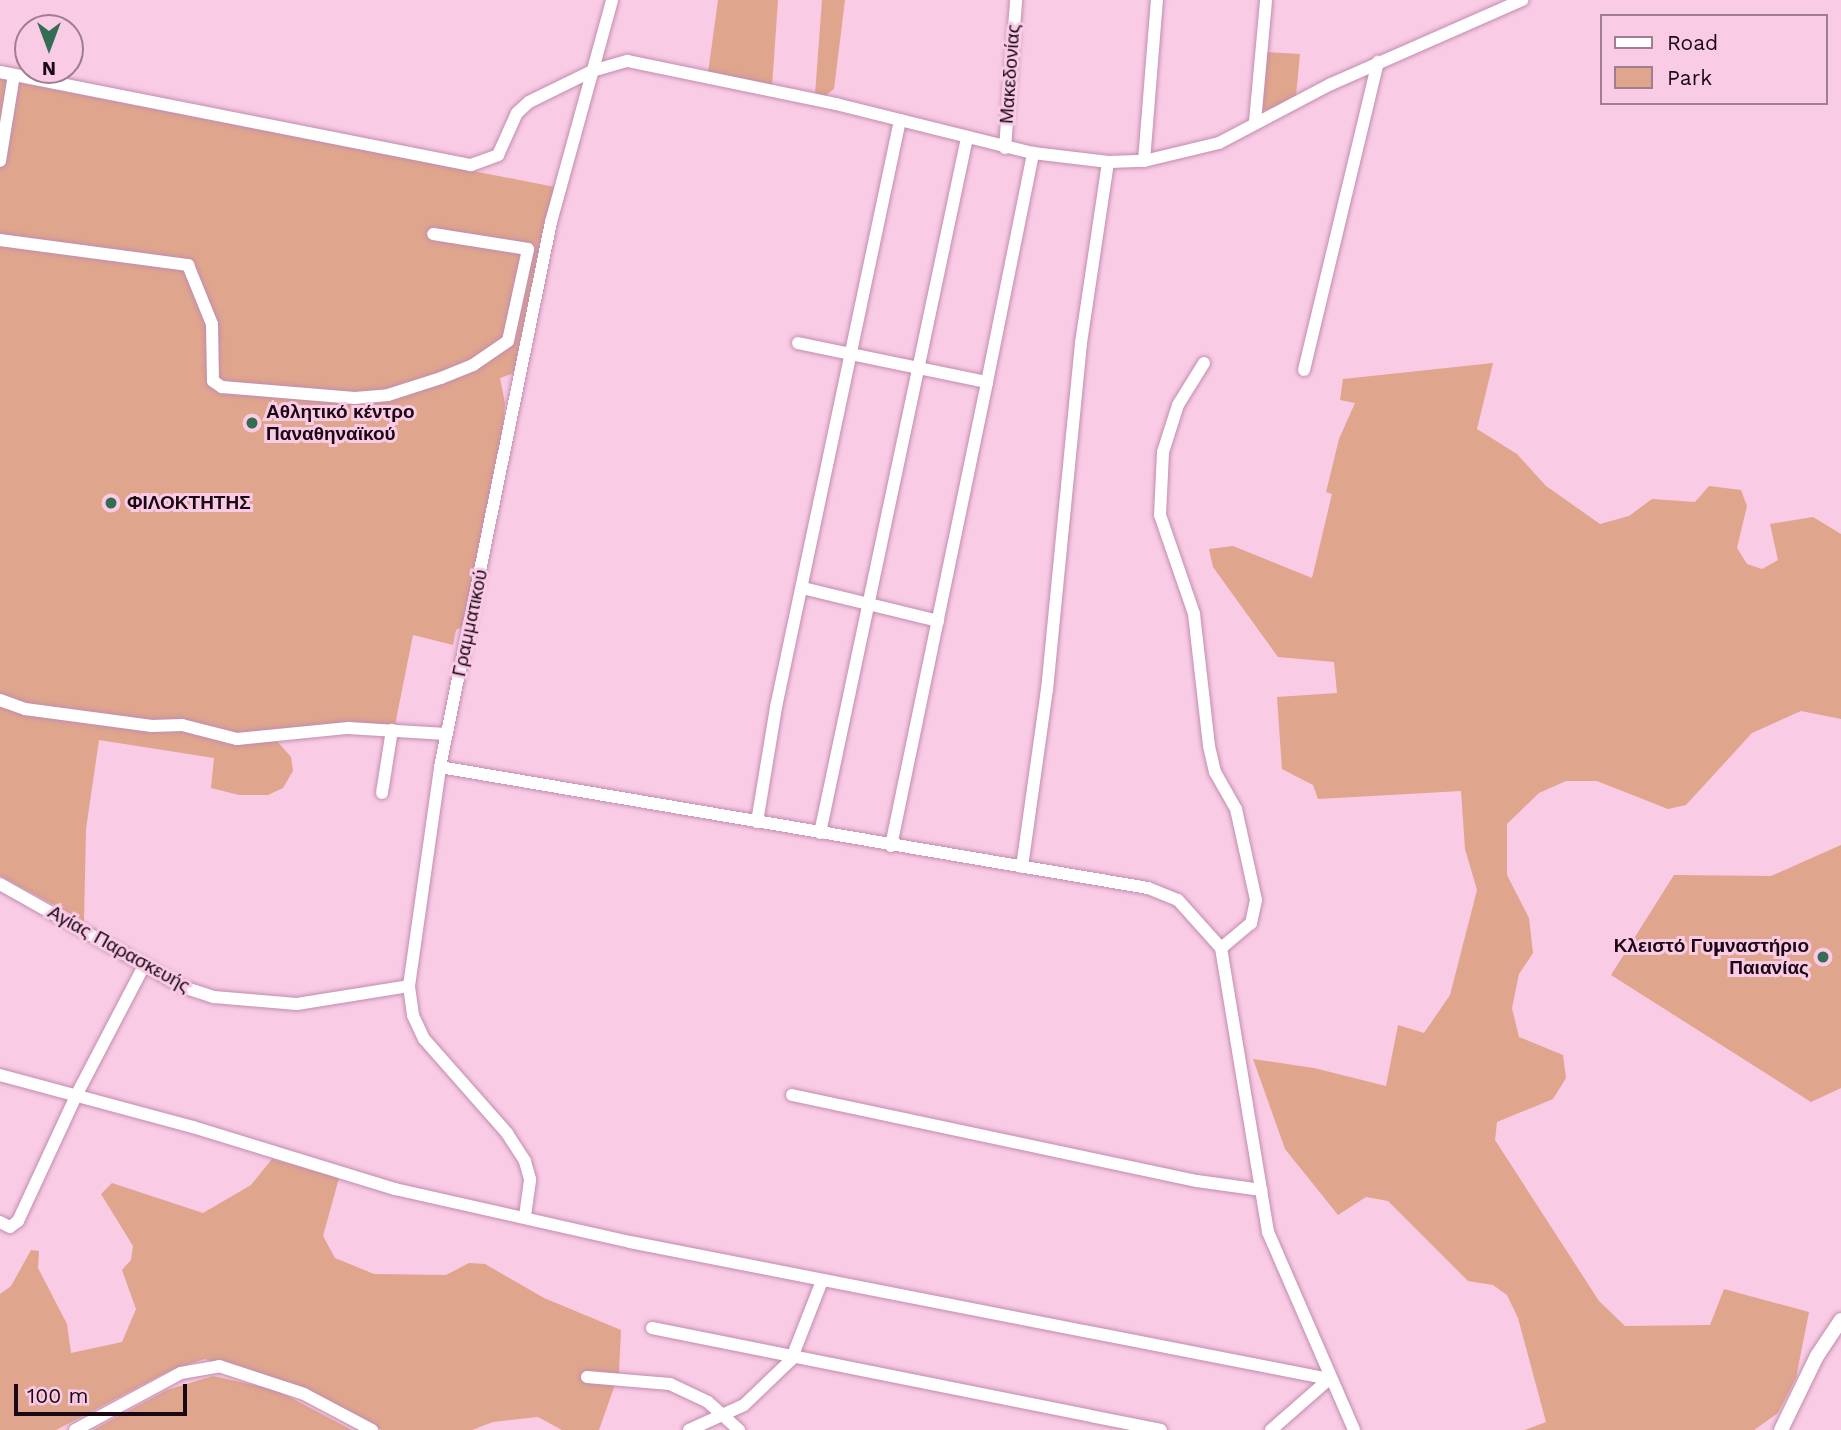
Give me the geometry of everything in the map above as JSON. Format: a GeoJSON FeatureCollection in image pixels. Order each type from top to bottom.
{"type":"FeatureCollection","features":[{"type":"Feature","properties":{"kind":"street","name":"Γραμματικού"},"geometry":{"type":"LineString","coordinates":[[525,1216],[530,1179],[525,1161],[507,1133],[424,1039],[413,1015],[409,986],[446,734],[551,222],[612,0]]}},
{"type":"Feature","properties":{"kind":"street","name":"Μακεδονίας"},"geometry":{"type":"LineString","coordinates":[[1005,148],[1016,0]]}},
{"type":"Feature","properties":{"kind":"street"},"geometry":{"type":"LineString","coordinates":[[1144,161],[1157,0]]}},
{"type":"Feature","properties":{"kind":"street"},"geometry":{"type":"LineString","coordinates":[[1255,122],[1266,0]]}},
{"type":"Feature","properties":{"kind":"street"},"geometry":{"type":"LineString","coordinates":[[60,84],[471,165],[498,155],[522,107],[592,71],[640,62],[900,120],[1005,148],[1108,162],[1144,161],[1219,142],[1378,62],[1522,0]]}},
{"type":"Feature","properties":{"kind":"street"},"geometry":{"type":"LineString","coordinates":[[1304,370],[1378,62]]}},
{"type":"Feature","properties":{"kind":"street"},"geometry":{"type":"LineString","coordinates":[[0,72],[14,75],[0,161]]}},
{"type":"Feature","properties":{"kind":"street"},"geometry":{"type":"LineString","coordinates":[[757,822],[849,353],[900,120]]}},
{"type":"Feature","properties":{"kind":"street"},"geometry":{"type":"LineString","coordinates":[[820,832],[870,604],[915,368],[967,138]]}},
{"type":"Feature","properties":{"kind":"street"},"geometry":{"type":"LineString","coordinates":[[891,846],[1033,153]]}},
{"type":"Feature","properties":{"kind":"street"},"geometry":{"type":"LineString","coordinates":[[1022,867],[1047,691],[1081,343],[1108,162]]}},
{"type":"Feature","properties":{"kind":"street"},"geometry":{"type":"LineString","coordinates":[[0,240],[188,265],[212,324],[213,382],[222,387],[355,398],[388,395],[441,378],[473,365],[508,341],[528,249],[433,234]]}},
{"type":"Feature","properties":{"kind":"street"},"geometry":{"type":"LineString","coordinates":[[798,343],[987,382]]}},
{"type":"Feature","properties":{"kind":"street"},"geometry":{"type":"LineString","coordinates":[[1204,363],[1178,404],[1163,452],[1160,515],[1194,614],[1209,746],[1215,772],[1236,809],[1256,900],[1251,923],[1221,948]]}},
{"type":"Feature","properties":{"kind":"street"},"geometry":{"type":"LineString","coordinates":[[803,588],[938,621]]}},
{"type":"Feature","properties":{"kind":"street"},"geometry":{"type":"LineString","coordinates":[[0,700],[25,709],[152,726],[182,725],[237,739],[348,728],[446,734]]}},
{"type":"Feature","properties":{"kind":"street"},"geometry":{"type":"LineString","coordinates":[[382,793],[392,730]]}},
{"type":"Feature","properties":{"kind":"street"},"geometry":{"type":"LineString","coordinates":[[440,767],[1148,888],[1178,900],[1221,948],[1268,1233],[1329,1379],[1354,1430]]}},
{"type":"Feature","properties":{"kind":"street","name":"Αγίας Παρασκευής"},"geometry":{"type":"LineString","coordinates":[[0,884],[183,987],[250,1002],[323,1002],[409,986]]}},
{"type":"Feature","properties":{"kind":"street"},"geometry":{"type":"LineString","coordinates":[[0,1222],[10,1227],[18,1221],[77,1094],[144,966]]}},
{"type":"Feature","properties":{"kind":"street"},"geometry":{"type":"LineString","coordinates":[[0,1075],[77,1094],[395,1189],[822,1281],[1329,1379]]}},
{"type":"Feature","properties":{"kind":"street"},"geometry":{"type":"LineString","coordinates":[[792,1095],[1197,1181],[1261,1190]]}},
{"type":"Feature","properties":{"kind":"street"},"geometry":{"type":"LineString","coordinates":[[689,1430],[744,1405],[791,1360],[822,1281]]}},
{"type":"Feature","properties":{"kind":"street"},"geometry":{"type":"LineString","coordinates":[[1781,1430],[1817,1356],[1841,1320]]}},
{"type":"Feature","properties":{"kind":"street"},"geometry":{"type":"LineString","coordinates":[[652,1328],[791,1360],[1161,1430]]}},
{"type":"Feature","properties":{"kind":"street"},"geometry":{"type":"LineString","coordinates":[[75,1430],[181,1373],[219,1366],[303,1394],[372,1430]]}},
{"type":"Feature","properties":{"kind":"street"},"geometry":{"type":"LineString","coordinates":[[587,1377],[670,1384],[708,1402],[719,1416],[739,1430]]}},
{"type":"Feature","properties":{"kind":"street"},"geometry":{"type":"LineString","coordinates":[[1271,1430],[1329,1379]]}},
{"type":"Feature","properties":{"kind":"green space"},"geometry":{"type":"Polygon","coordinates":[[[718,0],[778,0],[772,86],[708,73],[718,0]]]}},
{"type":"Feature","properties":{"kind":"green space"},"geometry":{"type":"Polygon","coordinates":[[[822,0],[845,0],[834,89],[825,96],[815,95],[822,0]]]}},
{"type":"Feature","properties":{"kind":"green space"},"geometry":{"type":"Polygon","coordinates":[[[1267,52],[1300,54],[1296,95],[1268,110],[1261,110],[1267,52]]]}},
{"type":"Feature","properties":{"kind":"green space","name":"Αθλητικό κέντρο Παναθηναϊκού"},"geometry":{"type":"Polygon","coordinates":[[[0,79],[14,82],[14,84],[26,84],[555,187],[517,372],[500,378],[505,403],[502,443],[465,625],[456,630],[453,645],[413,635],[395,725],[245,736],[95,712],[39,708],[0,695],[0,79]]]}},
{"type":"Feature","properties":{"kind":"green space"},"geometry":{"type":"Polygon","coordinates":[[[1493,363],[1477,429],[1517,454],[1546,486],[1600,524],[1629,516],[1652,499],[1695,502],[1709,486],[1741,490],[1747,506],[1737,548],[1747,564],[1762,569],[1778,560],[1770,524],[1813,517],[1841,534],[1841,719],[1801,711],[1752,733],[1686,805],[1668,809],[1597,781],[1566,781],[1539,793],[1507,824],[1507,875],[1529,918],[1533,953],[1519,974],[1512,1008],[1519,1037],[1563,1055],[1566,1078],[1553,1099],[1497,1122],[1495,1140],[1599,1301],[1625,1326],[1710,1325],[1724,1289],[1809,1312],[1796,1378],[1778,1413],[1754,1430],[1525,1430],[1546,1422],[1518,1318],[1507,1295],[1493,1285],[1468,1281],[1388,1201],[1366,1197],[1338,1215],[1285,1149],[1253,1059],[1314,1068],[1386,1086],[1398,1025],[1424,1033],[1450,995],[1477,890],[1465,849],[1461,791],[1318,799],[1313,785],[1282,769],[1277,697],[1337,693],[1334,662],[1278,657],[1213,567],[1209,549],[1233,546],[1312,578],[1332,494],[1326,492],[1339,439],[1355,403],[1340,400],[1343,379],[1493,363]]]}},
{"type":"Feature","properties":{"kind":"green space"},"geometry":{"type":"Polygon","coordinates":[[[0,703],[277,741],[291,757],[293,771],[283,788],[268,795],[239,795],[211,788],[214,758],[99,740],[86,829],[84,921],[0,876],[0,703]]]}},
{"type":"Feature","properties":{"kind":"green space"},"geometry":{"type":"Polygon","coordinates":[[[1841,845],[1841,1088],[1811,1102],[1611,975],[1674,875],[1771,876],[1841,845]]]}},
{"type":"Feature","properties":{"kind":"green space"},"geometry":{"type":"Polygon","coordinates":[[[272,1159],[339,1178],[323,1236],[335,1258],[374,1274],[446,1275],[469,1263],[485,1264],[544,1298],[621,1330],[619,1373],[599,1430],[562,1430],[538,1417],[493,1422],[472,1430],[382,1430],[315,1396],[205,1359],[171,1370],[56,1430],[0,1430],[0,1294],[11,1286],[31,1250],[39,1251],[38,1268],[67,1324],[71,1353],[122,1342],[136,1309],[122,1270],[131,1260],[133,1246],[101,1194],[112,1183],[203,1213],[251,1185],[272,1159]]]}},
{"type":"Feature","properties":{"kind":"green space"},"geometry":{"type":"Polygon","coordinates":[[[213,1376],[276,1390],[352,1430],[93,1430],[167,1390],[213,1376]]]}},
{"type":"Feature","properties":{"kind":"place","name":"Αθλητικό κέντρο Παναθηναϊκού"},"geometry":{"type":"Point","coordinates":[252,423]}},
{"type":"Feature","properties":{"kind":"place","name":"ΦΙΛΟΚΤΗΤΗΣ"},"geometry":{"type":"Point","coordinates":[111,503]}},
{"type":"Feature","properties":{"kind":"place","name":"Κλειστό Γυμναστήριο Παιανίας"},"geometry":{"type":"Point","coordinates":[1823,957]}}]}
